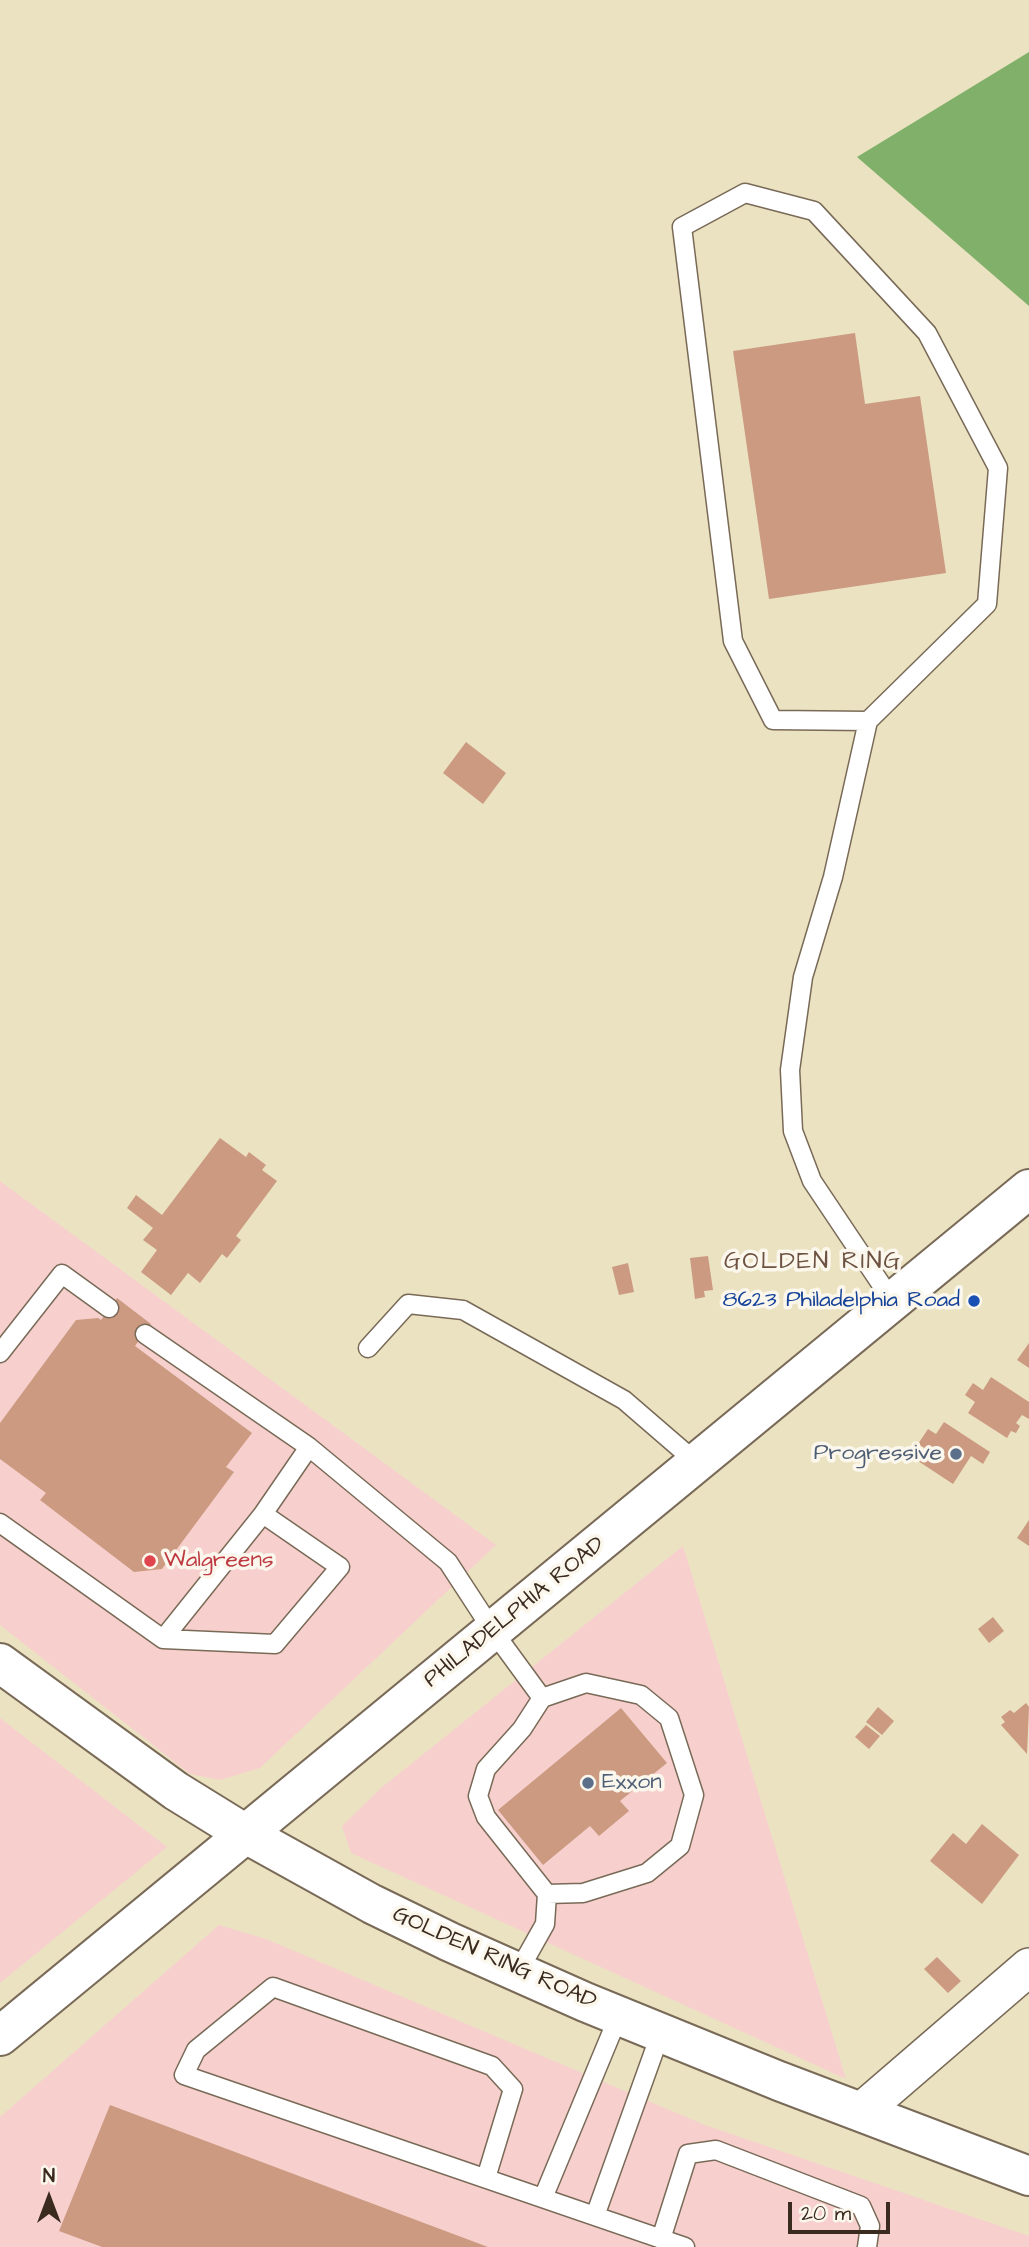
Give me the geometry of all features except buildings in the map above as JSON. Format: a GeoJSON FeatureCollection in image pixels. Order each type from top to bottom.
{"type":"FeatureCollection","features":[{"type":"Feature","properties":{"kind":"main road","name":"PHILADELPHIA ROAD"},"geometry":{"type":"LineString","coordinates":[[0,2036],[1029,1189]]}},
{"type":"Feature","properties":{"kind":"main road","name":"GOLDEN RING ROAD"},"geometry":{"type":"LineString","coordinates":[[0,1663],[176,1791],[244,1833],[372,1904],[518,1972],[619,2015],[779,2081],[1029,2176]]}},
{"type":"Feature","properties":{"kind":"street"},"geometry":{"type":"LineString","coordinates":[[862,2111],[1029,1967]]}},
{"type":"Feature","properties":{"kind":"lane"},"geometry":{"type":"LineString","coordinates":[[868,721],[773,720],[733,641],[682,227],[745,193],[814,211],[927,333],[998,468],[987,604],[868,721],[834,877],[803,977],[790,1069],[793,1130],[812,1181],[893,1303]]}},
{"type":"Feature","properties":{"kind":"lane"},"geometry":{"type":"LineString","coordinates":[[0,1353],[62,1274],[109,1308]]}},
{"type":"Feature","properties":{"kind":"lane"},"geometry":{"type":"LineString","coordinates":[[368,1348],[408,1304],[463,1310],[624,1400],[696,1463]]}},
{"type":"Feature","properties":{"kind":"lane"},"geometry":{"type":"LineString","coordinates":[[145,1334],[309,1447],[448,1562],[493,1631],[542,1698]]}},
{"type":"Feature","properties":{"kind":"lane"},"geometry":{"type":"LineString","coordinates":[[163,1639],[263,1514],[309,1447]]}},
{"type":"Feature","properties":{"kind":"lane"},"geometry":{"type":"LineString","coordinates":[[0,1523],[163,1639],[275,1644],[340,1567],[263,1514]]}},
{"type":"Feature","properties":{"kind":"lane"},"geometry":{"type":"LineString","coordinates":[[518,1972],[545,1924],[547,1894],[486,1817],[478,1796],[486,1769],[522,1729],[542,1698],[586,1683],[641,1695],[669,1718],[694,1795],[680,1846],[646,1873],[583,1893],[547,1894]]}},
{"type":"Feature","properties":{"kind":"lane"},"geometry":{"type":"LineString","coordinates":[[486,2178],[513,2089],[492,2066],[273,1987],[196,2050],[184,2075],[685,2247]]}},
{"type":"Feature","properties":{"kind":"lane"},"geometry":{"type":"LineString","coordinates":[[543,2198],[619,2015]]}},
{"type":"Feature","properties":{"kind":"lane"},"geometry":{"type":"LineString","coordinates":[[595,2216],[661,2032]]}},
{"type":"Feature","properties":{"kind":"lane"},"geometry":{"type":"LineString","coordinates":[[661,2239],[688,2154],[716,2150],[861,2206],[870,2226],[867,2247]]}},
{"type":"Feature","properties":{"kind":"shaded area"},"geometry":{"type":"Polygon","coordinates":[[[0,1181],[496,1545],[260,1768],[220,1780],[190,1774],[0,1625],[0,1181]]]}},
{"type":"Feature","properties":{"kind":"shaded area"},"geometry":{"type":"Polygon","coordinates":[[[683,1546],[846,2079],[351,1853],[342,1826],[381,1788],[683,1546]]]}},
{"type":"Feature","properties":{"kind":"shaded area"},"geometry":{"type":"Polygon","coordinates":[[[0,1718],[167,1847],[0,1983],[0,1718]]]}},
{"type":"Feature","properties":{"kind":"shaded area"},"geometry":{"type":"Polygon","coordinates":[[[219,1925],[266,1939],[705,2125],[1029,2236],[1029,2247],[0,2247],[0,2117],[219,1925]]]}},
{"type":"Feature","properties":{"kind":"green space"},"geometry":{"type":"Polygon","coordinates":[[[1029,52],[1029,306],[857,157],[1029,52]]]}},
{"type":"Feature","properties":{"kind":"place","name":"8623 Philadelphia Road"},"geometry":{"type":"Point","coordinates":[974,1301]}},
{"type":"Feature","properties":{"kind":"place","name":"Progressive"},"geometry":{"type":"Point","coordinates":[956,1454]}},
{"type":"Feature","properties":{"kind":"place","name":"Walgreens"},"geometry":{"type":"Point","coordinates":[150,1561]}},
{"type":"Feature","properties":{"kind":"place","name":"Exxon"},"geometry":{"type":"Point","coordinates":[588,1783]}},
{"type":"Feature","properties":{"kind":"district","name":"GOLDEN RING"},"geometry":{"type":"Point","coordinates":[813,1263]}}]}
